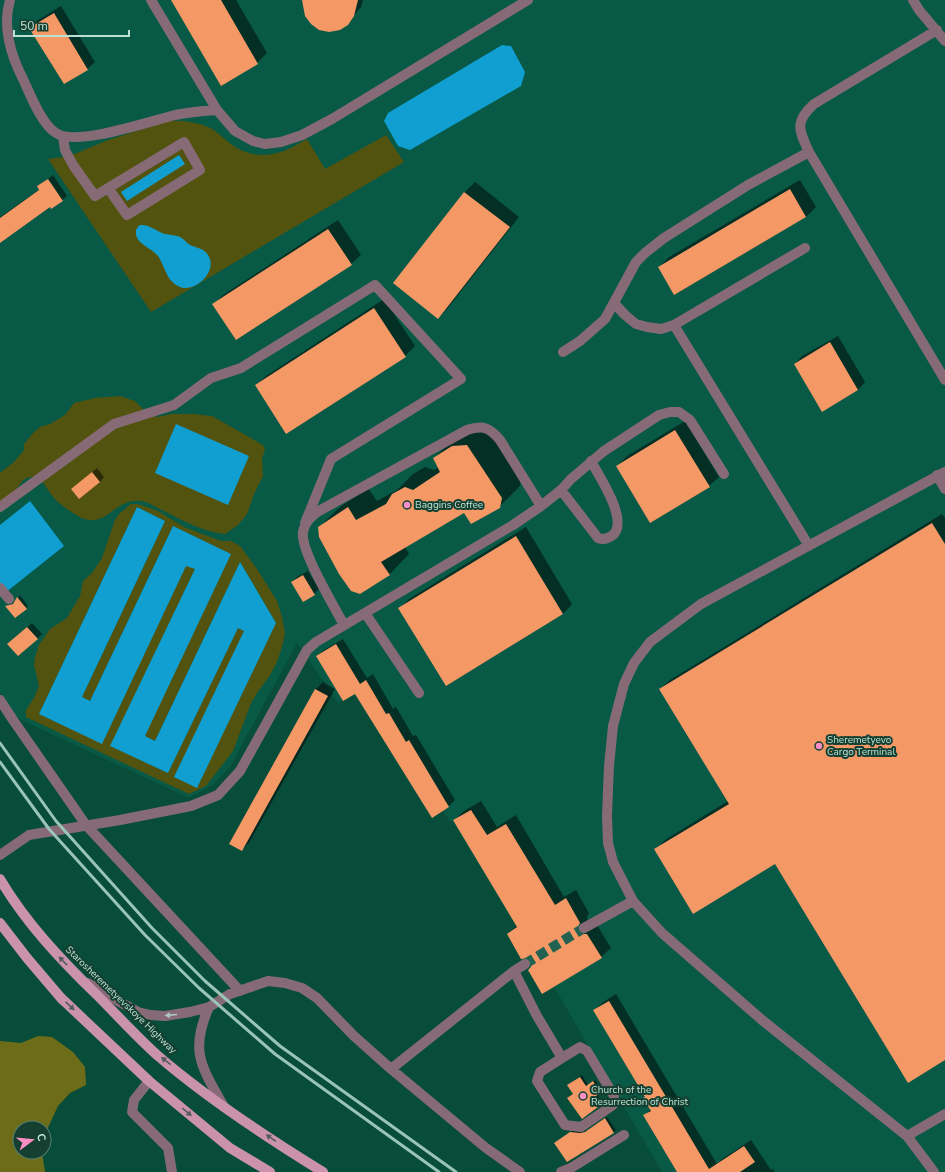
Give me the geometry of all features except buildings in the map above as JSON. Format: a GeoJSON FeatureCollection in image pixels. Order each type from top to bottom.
{"type":"FeatureCollection","features":[{"type":"Feature","properties":{"kind":"main road","name":"Starosheremetyevskoye Highway"},"geometry":{"type":"LineString","coordinates":[[0,879],[11,898],[45,941],[80,979],[157,1054],[224,1107],[323,1172]]}},
{"type":"Feature","properties":{"kind":"main road"},"geometry":{"type":"LineString","coordinates":[[0,923],[61,998],[148,1081],[230,1148],[270,1172]]}},
{"type":"Feature","properties":{"kind":"lane"},"geometry":{"type":"LineString","coordinates":[[10,0],[8,8],[7,34],[17,67],[35,104],[49,128],[63,137],[79,137],[105,133],[177,115],[217,110]]}},
{"type":"Feature","properties":{"kind":"lane"},"geometry":{"type":"LineString","coordinates":[[151,0],[217,110],[235,131],[253,141],[265,144],[281,142],[302,135],[332,119],[528,0]]}},
{"type":"Feature","properties":{"kind":"lane"},"geometry":{"type":"LineString","coordinates":[[913,0],[919,10],[945,41]]}},
{"type":"Feature","properties":{"kind":"lane"},"geometry":{"type":"LineString","coordinates":[[937,30],[814,104],[803,114],[800,122],[802,136],[808,152],[945,380]]}},
{"type":"Feature","properties":{"kind":"lane"},"geometry":{"type":"LineString","coordinates":[[63,137],[65,150],[73,165],[95,196],[108,188],[184,142],[200,170],[127,215],[108,188]]}},
{"type":"Feature","properties":{"kind":"lane"},"geometry":{"type":"LineString","coordinates":[[563,352],[580,341],[605,319],[636,262],[645,253],[670,235],[748,185],[808,152]]}},
{"type":"Feature","properties":{"kind":"lane"},"geometry":{"type":"LineString","coordinates":[[614,303],[636,324],[647,328],[661,329],[674,324],[805,248]]}},
{"type":"Feature","properties":{"kind":"lane"},"geometry":{"type":"LineString","coordinates":[[0,507],[114,424],[174,405],[211,378],[241,368],[375,285],[461,379],[331,459],[305,523],[303,533],[308,557],[344,625]]}},
{"type":"Feature","properties":{"kind":"lane"},"geometry":{"type":"LineString","coordinates":[[674,324],[808,546]]}},
{"type":"Feature","properties":{"kind":"lane"},"geometry":{"type":"LineString","coordinates":[[0,856],[29,835],[191,806],[218,795],[240,772],[307,650],[316,642],[513,525],[561,490],[591,461],[604,451],[659,415],[670,412],[679,412],[690,420],[724,474]]}},
{"type":"Feature","properties":{"kind":"lane"},"geometry":{"type":"LineString","coordinates":[[305,523],[317,512],[467,430],[476,427],[483,427],[492,431],[500,440],[541,506]]}},
{"type":"Feature","properties":{"kind":"lane"},"geometry":{"type":"LineString","coordinates":[[561,490],[598,538],[604,539],[612,536],[617,528],[617,515],[612,500],[591,461]]}},
{"type":"Feature","properties":{"kind":"lane"},"geometry":{"type":"LineString","coordinates":[[934,1172],[907,1136],[756,1015],[662,933],[633,901],[613,862],[608,843],[607,816],[609,766],[613,726],[624,684],[634,663],[650,642],[701,604],[941,474],[945,489]]}},
{"type":"Feature","properties":{"kind":"lane"},"geometry":{"type":"LineString","coordinates":[[0,588],[9,599]]}},
{"type":"Feature","properties":{"kind":"lane"},"geometry":{"type":"LineString","coordinates":[[365,613],[419,693]]}},
{"type":"Feature","properties":{"kind":"lane"},"geometry":{"type":"LineString","coordinates":[[0,700],[86,825],[240,991]]}},
{"type":"Feature","properties":{"kind":"lane"},"geometry":{"type":"LineString","coordinates":[[584,928],[633,901]]}},
{"type":"Feature","properties":{"kind":"lane"},"geometry":{"type":"LineString","coordinates":[[391,1068],[514,971],[525,964]]}},
{"type":"Feature","properties":{"kind":"lane"},"geometry":{"type":"LineString","coordinates":[[514,971],[537,1016],[562,1058]]}},
{"type":"Feature","properties":{"kind":"lane"},"geometry":{"type":"LineString","coordinates":[[80,979],[118,1002],[138,1012],[151,1015],[176,1015],[209,1007],[230,994],[268,981],[285,983],[302,988],[318,998],[354,1036],[391,1068],[486,1148],[520,1172]]}},
{"type":"Feature","properties":{"kind":"lane"},"geometry":{"type":"LineString","coordinates":[[209,1007],[202,1023],[198,1046],[202,1064],[224,1107]]}},
{"type":"Feature","properties":{"kind":"lane"},"geometry":{"type":"LineString","coordinates":[[580,1047],[587,1051],[614,1096],[613,1106],[581,1127],[565,1125],[537,1081],[540,1072],[562,1058],[580,1047]]}},
{"type":"Feature","properties":{"kind":"lane"},"geometry":{"type":"LineString","coordinates":[[148,1081],[134,1100],[132,1112],[168,1148],[172,1172]]}},
{"type":"Feature","properties":{"kind":"lane"},"geometry":{"type":"LineString","coordinates":[[907,1136],[945,1114]]}},
{"type":"Feature","properties":{"kind":"lane"},"geometry":{"type":"LineString","coordinates":[[561,1172],[571,1168],[624,1135]]}},
{"type":"Feature","properties":{"kind":"shaded area"},"geometry":{"type":"Polygon","coordinates":[[[0,0],[945,0],[945,1172],[662,1172],[554,987],[542,994],[507,934],[517,927],[453,821],[450,822],[443,811],[432,818],[355,694],[338,703],[297,643],[230,767],[211,786],[189,798],[15,717],[0,692],[0,0]]]}},
{"type":"Feature","properties":{"kind":"shaded area"},"geometry":{"type":"Polygon","coordinates":[[[169,121],[180,121],[204,126],[214,130],[237,148],[256,155],[281,152],[307,139],[325,169],[386,135],[404,162],[151,312],[48,159],[64,157],[77,153],[108,140],[169,121]]]}},
{"type":"Feature","properties":{"kind":"shaded area"},"geometry":{"type":"Polygon","coordinates":[[[120,396],[135,401],[148,414],[153,416],[158,417],[171,414],[194,414],[212,416],[263,445],[265,450],[262,459],[263,476],[254,494],[247,514],[238,525],[225,534],[217,533],[193,525],[146,502],[135,501],[118,507],[97,520],[88,520],[78,516],[59,503],[37,476],[23,480],[0,512],[0,473],[14,462],[24,450],[24,444],[34,432],[40,427],[50,424],[65,415],[74,403],[95,398],[120,396]]]}},
{"type":"Feature","properties":{"kind":"shaded area"},"geometry":{"type":"Polygon","coordinates":[[[131,504],[138,504],[158,511],[184,527],[221,541],[231,541],[240,546],[257,569],[277,601],[282,617],[285,633],[277,662],[251,703],[233,751],[206,786],[189,794],[26,717],[26,710],[34,698],[39,686],[34,665],[39,645],[50,629],[67,618],[80,596],[83,581],[92,573],[102,558],[115,520],[119,514],[131,504]],[[137,507],[39,714],[102,743],[186,565],[195,569],[111,746],[168,773],[238,627],[244,631],[276,623],[240,562],[155,741],[144,736],[230,554],[173,526],[90,701],[82,697],[165,521],[137,507]]]}},
{"type":"Feature","properties":{"kind":"shaded area"},"geometry":{"type":"Polygon","coordinates":[[[38,1036],[52,1037],[73,1052],[85,1067],[86,1085],[70,1093],[58,1106],[51,1120],[12,1120],[12,1160],[43,1160],[45,1172],[0,1172],[0,1041],[21,1043],[38,1036]]]}},
{"type":"Feature","properties":{"kind":"water"},"geometry":{"type":"Polygon","coordinates":[[[502,45],[511,46],[525,72],[521,86],[410,150],[398,146],[384,121],[388,113],[502,45]]]}},
{"type":"Feature","properties":{"kind":"water"},"geometry":{"type":"Polygon","coordinates":[[[179,155],[185,164],[127,201],[121,192],[179,155]]]}},
{"type":"Feature","properties":{"kind":"water"},"geometry":{"type":"Polygon","coordinates":[[[140,225],[165,234],[182,238],[190,245],[204,251],[208,255],[210,268],[203,280],[197,285],[184,288],[174,283],[168,277],[158,256],[137,238],[136,231],[140,225]]]}},
{"type":"Feature","properties":{"kind":"water"},"geometry":{"type":"Polygon","coordinates":[[[176,424],[249,456],[228,505],[155,473],[176,424]]]}},
{"type":"Feature","properties":{"kind":"water"},"geometry":{"type":"Polygon","coordinates":[[[30,501],[64,546],[0,597],[0,525],[30,501]]]}},
{"type":"Feature","properties":{"kind":"water"},"geometry":{"type":"Polygon","coordinates":[[[137,507],[165,521],[82,697],[90,701],[173,526],[231,554],[145,736],[155,741],[240,562],[276,623],[197,788],[174,777],[244,631],[238,628],[168,773],[110,746],[195,569],[186,566],[102,744],[39,714],[137,507]]]}},
{"type":"Feature","properties":{"kind":"tunnel"},"geometry":{"type":"LineString","coordinates":[[525,964],[584,928]]}},
{"type":"Feature","properties":{"kind":"railway"},"geometry":{"type":"LineString","coordinates":[[0,743],[56,821],[152,928],[205,981],[280,1046],[456,1172]]}},
{"type":"Feature","properties":{"kind":"railway"},"geometry":{"type":"LineString","coordinates":[[0,762],[49,829],[145,935],[199,988],[275,1054],[439,1172]]}},
{"type":"Feature","properties":{"kind":"place","name":"Baggins Coffee"},"geometry":{"type":"Point","coordinates":[407,505]}},
{"type":"Feature","properties":{"kind":"place","name":"Sheremetyevo Cargo Terminal"},"geometry":{"type":"Point","coordinates":[819,746]}},
{"type":"Feature","properties":{"kind":"place","name":"Church of the Resurrection of Christ"},"geometry":{"type":"Point","coordinates":[583,1096]}}]}
